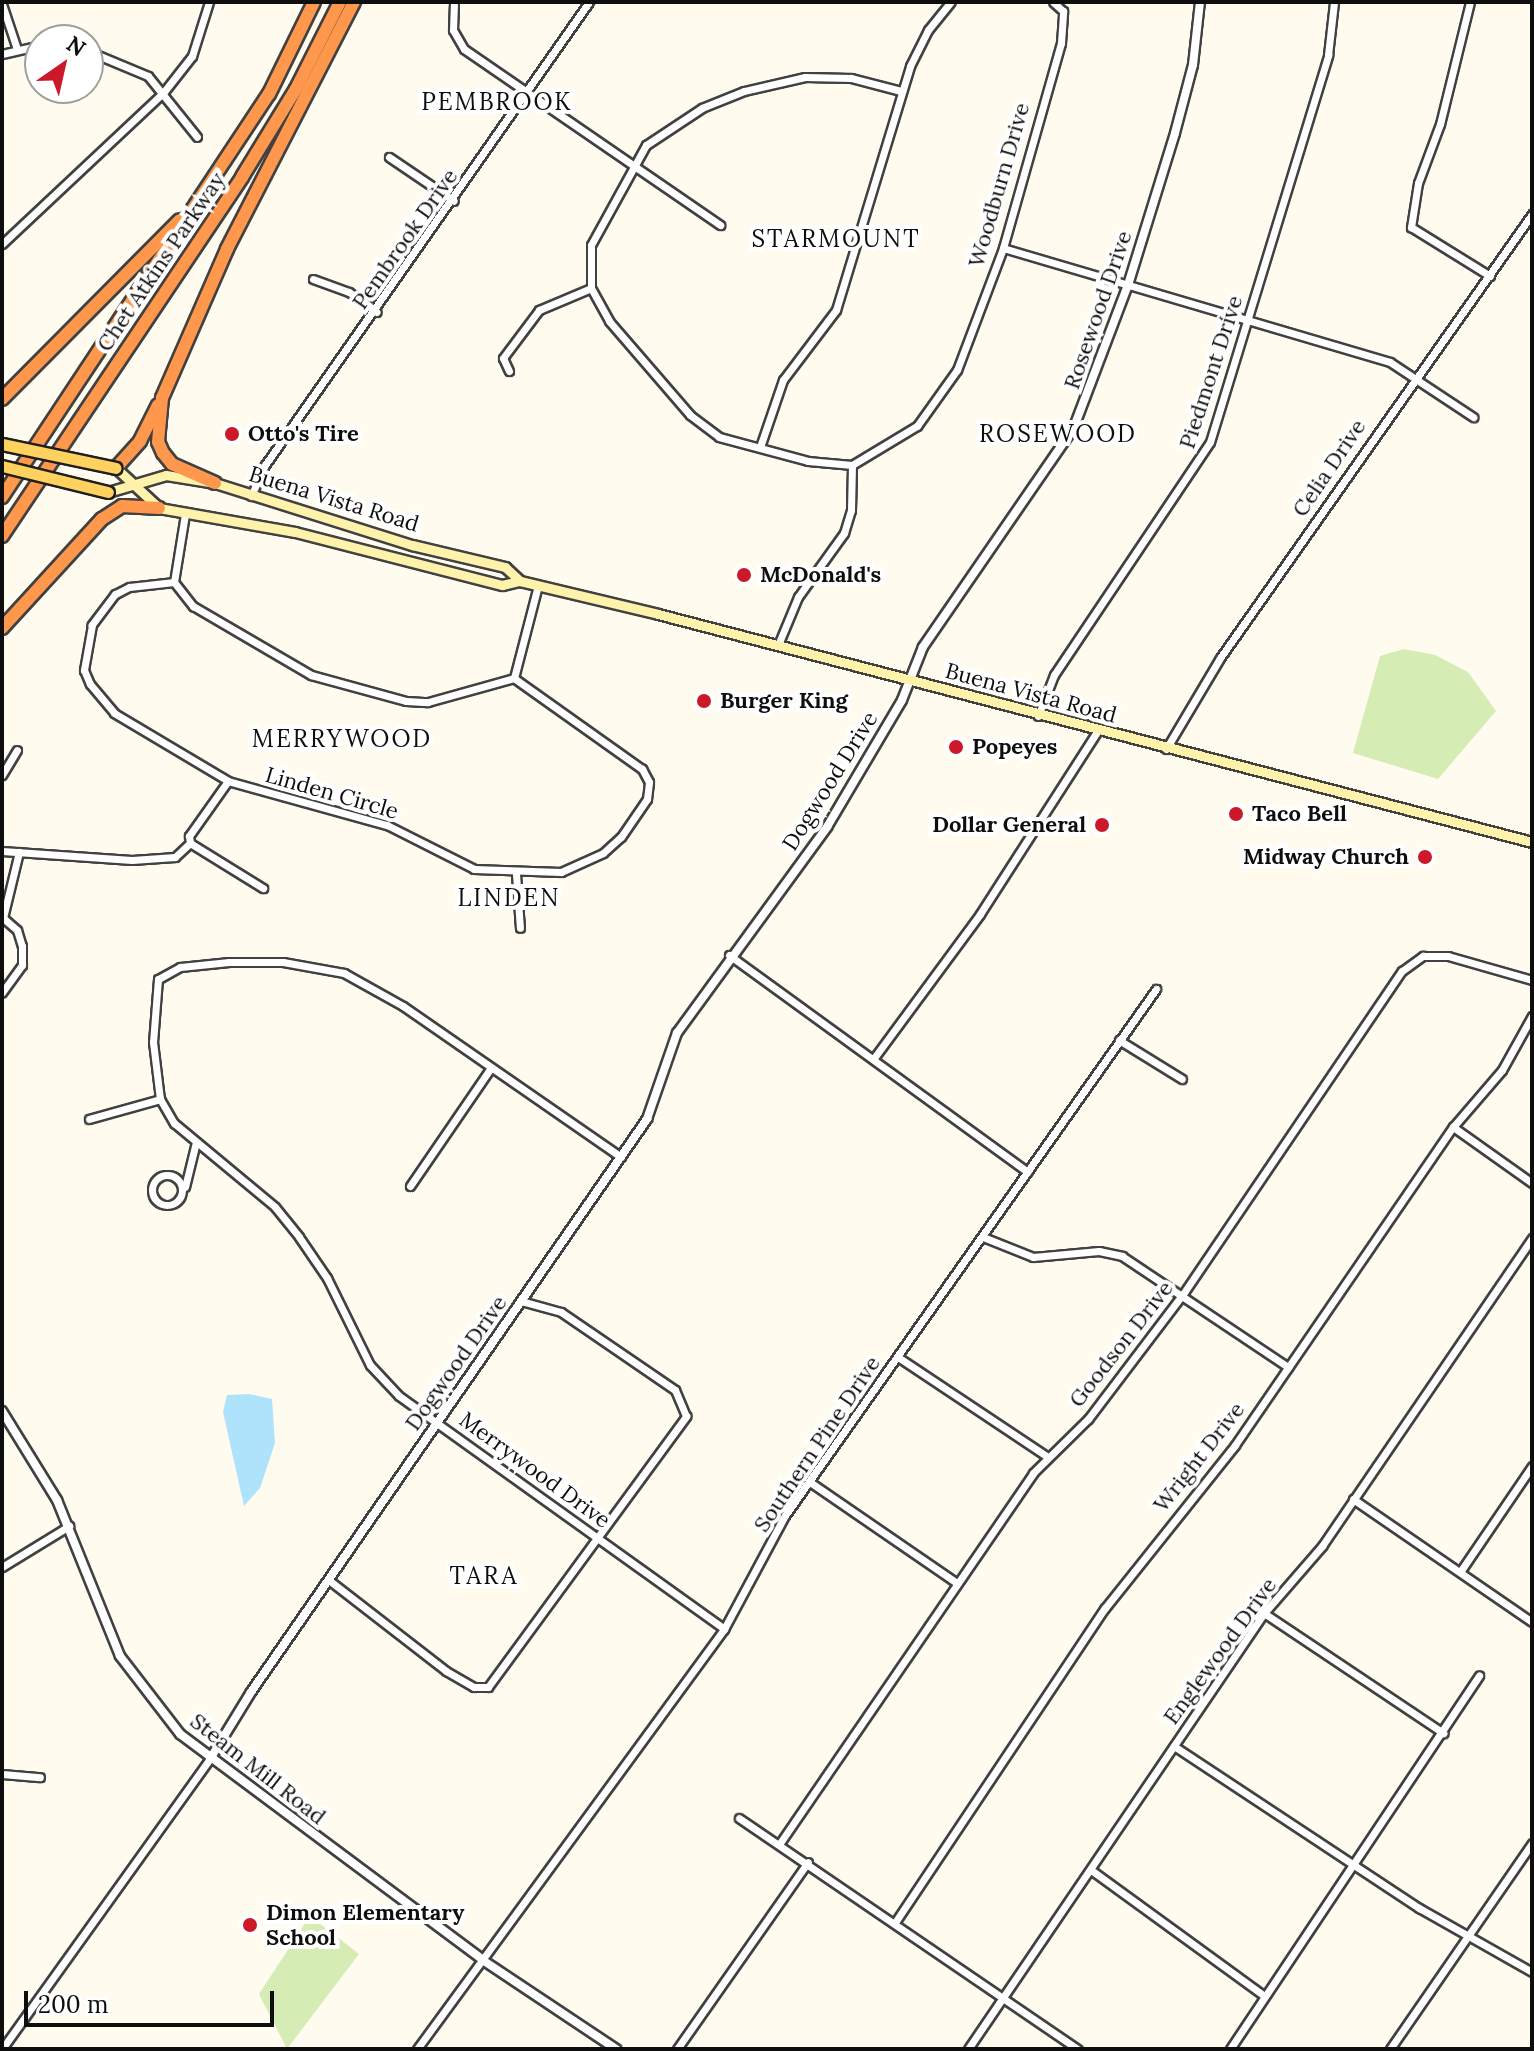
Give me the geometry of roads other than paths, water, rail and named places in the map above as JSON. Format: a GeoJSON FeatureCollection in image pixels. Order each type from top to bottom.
{"type":"FeatureCollection","features":[{"type":"Feature","properties":{"kind":"highway","name":"Chet Atkins Parkway"},"geometry":{"type":"LineString","coordinates":[[2,497],[269,94],[314,2]]}},
{"type":"Feature","properties":{"kind":"highway","name":"Chet Atkins Parkway"},"geometry":{"type":"LineString","coordinates":[[2,536],[242,177],[296,89],[340,2]]}},
{"type":"Feature","properties":{"kind":"highway"},"geometry":{"type":"LineString","coordinates":[[116,468],[140,441],[162,398],[227,249],[354,2]]}},
{"type":"Feature","properties":{"kind":"highway"},"geometry":{"type":"LineString","coordinates":[[2,399],[204,194]]}},
{"type":"Feature","properties":{"kind":"highway"},"geometry":{"type":"LineString","coordinates":[[162,398],[158,442],[163,453],[172,464],[215,483]]}},
{"type":"Feature","properties":{"kind":"highway"},"geometry":{"type":"LineString","coordinates":[[2,628],[102,519],[122,506],[159,508]]}},
{"type":"Feature","properties":{"kind":"main road"},"geometry":{"type":"LineString","coordinates":[[2,444],[116,468]]}},
{"type":"Feature","properties":{"kind":"main road","name":"Buena Vista Road"},"geometry":{"type":"LineString","coordinates":[[2,466],[108,492],[166,475],[215,483],[251,496],[505,567],[520,581]]}},
{"type":"Feature","properties":{"kind":"main road","name":"Buena Vista Road"},"geometry":{"type":"LineString","coordinates":[[116,468],[159,508],[295,532],[502,585],[520,581],[538,585],[1532,842]]}},
{"type":"Feature","properties":{"kind":"street"},"geometry":{"type":"LineString","coordinates":[[2,244],[163,93],[192,56],[209,2]]}},
{"type":"Feature","properties":{"kind":"street"},"geometry":{"type":"LineString","coordinates":[[454,2],[453,30],[464,49],[720,225]]}},
{"type":"Feature","properties":{"kind":"street","name":"Pembrook Drive"},"geometry":{"type":"LineString","coordinates":[[251,496],[265,465],[377,312],[589,2]]}},
{"type":"Feature","properties":{"kind":"street"},"geometry":{"type":"LineString","coordinates":[[760,447],[783,380],[836,310],[901,91],[928,30],[951,2]]}},
{"type":"Feature","properties":{"kind":"street","name":"Woodburn Drive"},"geometry":{"type":"LineString","coordinates":[[852,465],[917,426],[957,370],[1003,248],[1061,43],[1063,11],[1053,2]]}},
{"type":"Feature","properties":{"kind":"street","name":"Rosewood Drive"},"geometry":{"type":"LineString","coordinates":[[908,681],[950,606],[1074,427],[1128,285],[1193,65],[1200,2]]}},
{"type":"Feature","properties":{"kind":"street","name":"Piedmont Drive"},"geometry":{"type":"LineString","coordinates":[[1038,716],[1054,675],[1199,462],[1248,319],[1328,55],[1334,2]]}},
{"type":"Feature","properties":{"kind":"street"},"geometry":{"type":"LineString","coordinates":[[1470,2],[1440,124],[1418,183],[1411,227],[1490,276]]}},
{"type":"Feature","properties":{"kind":"street"},"geometry":{"type":"LineString","coordinates":[[2,4],[17,49]]}},
{"type":"Feature","properties":{"kind":"street"},"geometry":{"type":"LineString","coordinates":[[2,54],[24,48]]}},
{"type":"Feature","properties":{"kind":"street"},"geometry":{"type":"LineString","coordinates":[[104,58],[148,76],[197,137]]}},
{"type":"Feature","properties":{"kind":"street"},"geometry":{"type":"LineString","coordinates":[[778,645],[798,597],[844,533],[851,510],[852,465],[808,461],[719,437],[690,415],[609,321],[591,288],[591,245],[637,167],[646,145],[671,126],[744,91],[805,77],[851,78],[901,91]]}},
{"type":"Feature","properties":{"kind":"street"},"geometry":{"type":"LineString","coordinates":[[389,157],[454,201]]}},
{"type":"Feature","properties":{"kind":"street","name":"Celia Drive"},"geometry":{"type":"LineString","coordinates":[[1166,749],[1191,701],[1414,376],[1490,276],[1532,214]]}},
{"type":"Feature","properties":{"kind":"street"},"geometry":{"type":"LineString","coordinates":[[1003,248],[1376,357],[1414,376],[1473,417]]}},
{"type":"Feature","properties":{"kind":"street"},"geometry":{"type":"LineString","coordinates":[[313,279],[349,292],[377,312]]}},
{"type":"Feature","properties":{"kind":"street"},"geometry":{"type":"LineString","coordinates":[[509,371],[503,358],[539,310],[591,288]]}},
{"type":"Feature","properties":{"kind":"street"},"geometry":{"type":"LineString","coordinates":[[185,514],[174,582],[193,606],[260,650],[311,675],[378,695],[428,702],[514,678],[538,585]]}},
{"type":"Feature","properties":{"kind":"street","name":"Linden Circle"},"geometry":{"type":"LineString","coordinates":[[174,582],[129,587],[105,602],[92,625],[84,670],[90,684],[114,713],[228,781],[387,825],[474,869],[516,874],[561,872],[603,853],[636,818],[647,799],[649,782],[642,769],[514,678]]}},
{"type":"Feature","properties":{"kind":"street","name":"Dogwood Drive"},"geometry":{"type":"LineString","coordinates":[[2,2049],[210,1759],[251,1692],[330,1581],[436,1421],[647,1119],[677,1033],[729,955],[827,827],[902,700],[908,681]]}},
{"type":"Feature","properties":{"kind":"street"},"geometry":{"type":"LineString","coordinates":[[874,1058],[980,914],[1098,730]]}},
{"type":"Feature","properties":{"kind":"street"},"geometry":{"type":"LineString","coordinates":[[2,775],[17,750]]}},
{"type":"Feature","properties":{"kind":"street"},"geometry":{"type":"LineString","coordinates":[[190,843],[189,836],[228,781]]}},
{"type":"Feature","properties":{"kind":"street"},"geometry":{"type":"LineString","coordinates":[[2,851],[132,860],[175,857],[190,843]]}},
{"type":"Feature","properties":{"kind":"street"},"geometry":{"type":"LineString","coordinates":[[190,843],[263,888]]}},
{"type":"Feature","properties":{"kind":"street"},"geometry":{"type":"LineString","coordinates":[[2,993],[22,965],[17,930],[2,918],[19,852]]}},
{"type":"Feature","properties":{"kind":"street"},"geometry":{"type":"LineString","coordinates":[[516,874],[520,928]]}},
{"type":"Feature","properties":{"kind":"street"},"geometry":{"type":"LineString","coordinates":[[729,955],[1028,1172]]}},
{"type":"Feature","properties":{"kind":"street","name":"Goodson Drive"},"geometry":{"type":"LineString","coordinates":[[780,1843],[957,1583],[1048,1457],[1088,1419],[1183,1294],[1402,971],[1423,956],[1448,956],[1532,980]]}},
{"type":"Feature","properties":{"kind":"street","name":"Merrywood Drive"},"geometry":{"type":"LineString","coordinates":[[490,1069],[360,980],[283,962],[180,967],[158,979],[153,1042],[160,1099],[174,1123],[275,1207],[327,1278],[370,1365],[399,1396],[724,1629]]}},
{"type":"Feature","properties":{"kind":"street","name":"Southern Pine Drive"},"geometry":{"type":"LineString","coordinates":[[417,2049],[724,1629],[784,1517],[1156,989]]}},
{"type":"Feature","properties":{"kind":"street","name":"Wright Drive"},"geometry":{"type":"LineString","coordinates":[[896,1921],[1105,1608],[1215,1472],[1453,1127],[1502,1070],[1532,1016]]}},
{"type":"Feature","properties":{"kind":"street"},"geometry":{"type":"LineString","coordinates":[[1119,1040],[1182,1079]]}},
{"type":"Feature","properties":{"kind":"street"},"geometry":{"type":"LineString","coordinates":[[410,1186],[490,1069],[621,1157]]}},
{"type":"Feature","properties":{"kind":"street"},"geometry":{"type":"LineString","coordinates":[[89,1119],[160,1099]]}},
{"type":"Feature","properties":{"kind":"street"},"geometry":{"type":"LineString","coordinates":[[1453,1127],[1532,1183]]}},
{"type":"Feature","properties":{"kind":"street"},"geometry":{"type":"LineString","coordinates":[[185,1187],[164,1173],[149,1193],[165,1206],[185,1187],[196,1142]]}},
{"type":"Feature","properties":{"kind":"street"},"geometry":{"type":"LineString","coordinates":[[983,1237],[1033,1257],[1099,1251],[1122,1256],[1288,1367]]}},
{"type":"Feature","properties":{"kind":"street","name":"Englewood Drive"},"geometry":{"type":"LineString","coordinates":[[968,2049],[1264,1613],[1322,1546],[1532,1238]]}},
{"type":"Feature","properties":{"kind":"street"},"geometry":{"type":"LineString","coordinates":[[330,1581],[474,1687],[488,1687],[686,1416],[675,1390],[561,1312],[521,1301]]}},
{"type":"Feature","properties":{"kind":"street"},"geometry":{"type":"LineString","coordinates":[[898,1357],[1048,1457]]}},
{"type":"Feature","properties":{"kind":"street","name":"Steam Mill Road"},"geometry":{"type":"LineString","coordinates":[[2,1411],[43,1471],[69,1526],[120,1656],[156,1707],[210,1759],[484,1961],[616,2049]]}},
{"type":"Feature","properties":{"kind":"street"},"geometry":{"type":"LineString","coordinates":[[1460,1572],[1532,1466]]}},
{"type":"Feature","properties":{"kind":"street"},"geometry":{"type":"LineString","coordinates":[[810,1482],[957,1583]]}},
{"type":"Feature","properties":{"kind":"street"},"geometry":{"type":"LineString","coordinates":[[1353,1499],[1532,1622]]}},
{"type":"Feature","properties":{"kind":"street"},"geometry":{"type":"LineString","coordinates":[[2,1567],[69,1526]]}},
{"type":"Feature","properties":{"kind":"street"},"geometry":{"type":"LineString","coordinates":[[1264,1613],[1443,1733]]}},
{"type":"Feature","properties":{"kind":"street"},"geometry":{"type":"LineString","coordinates":[[1230,2049],[1263,1995],[1443,1733],[1479,1675]]}},
{"type":"Feature","properties":{"kind":"street"},"geometry":{"type":"LineString","coordinates":[[1174,1746],[1467,1938],[1532,1972]]}},
{"type":"Feature","properties":{"kind":"street"},"geometry":{"type":"LineString","coordinates":[[2,1774],[40,1777]]}},
{"type":"Feature","properties":{"kind":"street"},"geometry":{"type":"LineString","coordinates":[[739,1818],[896,1921],[1078,2049]]}},
{"type":"Feature","properties":{"kind":"street"},"geometry":{"type":"LineString","coordinates":[[1390,2049],[1532,1843]]}},
{"type":"Feature","properties":{"kind":"street"},"geometry":{"type":"LineString","coordinates":[[677,2049],[808,1862]]}},
{"type":"Feature","properties":{"kind":"street"},"geometry":{"type":"LineString","coordinates":[[1091,1870],[1263,1995]]}},
{"type":"Feature","properties":{"kind":"water"},"geometry":{"type":"Polygon","coordinates":[[[249,1394],[272,1399],[275,1443],[260,1488],[244,1506],[223,1412],[227,1395],[249,1394]]]}},
{"type":"Feature","properties":{"kind":"place","name":"Otto's Tire"},"geometry":{"type":"Point","coordinates":[232,434]}},
{"type":"Feature","properties":{"kind":"place","name":"McDonald's"},"geometry":{"type":"Point","coordinates":[744,575]}},
{"type":"Feature","properties":{"kind":"place","name":"Burger King"},"geometry":{"type":"Point","coordinates":[704,701]}},
{"type":"Feature","properties":{"kind":"place","name":"Popeyes"},"geometry":{"type":"Point","coordinates":[956,747]}},
{"type":"Feature","properties":{"kind":"place","name":"Taco Bell"},"geometry":{"type":"Point","coordinates":[1236,814]}},
{"type":"Feature","properties":{"kind":"place","name":"Dollar General"},"geometry":{"type":"Point","coordinates":[1102,825]}},
{"type":"Feature","properties":{"kind":"place","name":"Midway Church"},"geometry":{"type":"Point","coordinates":[1425,857]}},
{"type":"Feature","properties":{"kind":"place","name":"Dimon Elementary School"},"geometry":{"type":"Point","coordinates":[250,1925]}},
{"type":"Feature","properties":{"kind":"district","name":"PEMBROOK"},"geometry":{"type":"Point","coordinates":[497,102]}},
{"type":"Feature","properties":{"kind":"district","name":"STARMOUNT"},"geometry":{"type":"Point","coordinates":[836,239]}},
{"type":"Feature","properties":{"kind":"district","name":"ROSEWOOD"},"geometry":{"type":"Point","coordinates":[1058,434]}},
{"type":"Feature","properties":{"kind":"district","name":"MERRYWOOD"},"geometry":{"type":"Point","coordinates":[342,739]}},
{"type":"Feature","properties":{"kind":"district","name":"LINDEN"},"geometry":{"type":"Point","coordinates":[509,898]}},
{"type":"Feature","properties":{"kind":"district","name":"TARA"},"geometry":{"type":"Point","coordinates":[484,1576]}}]}
